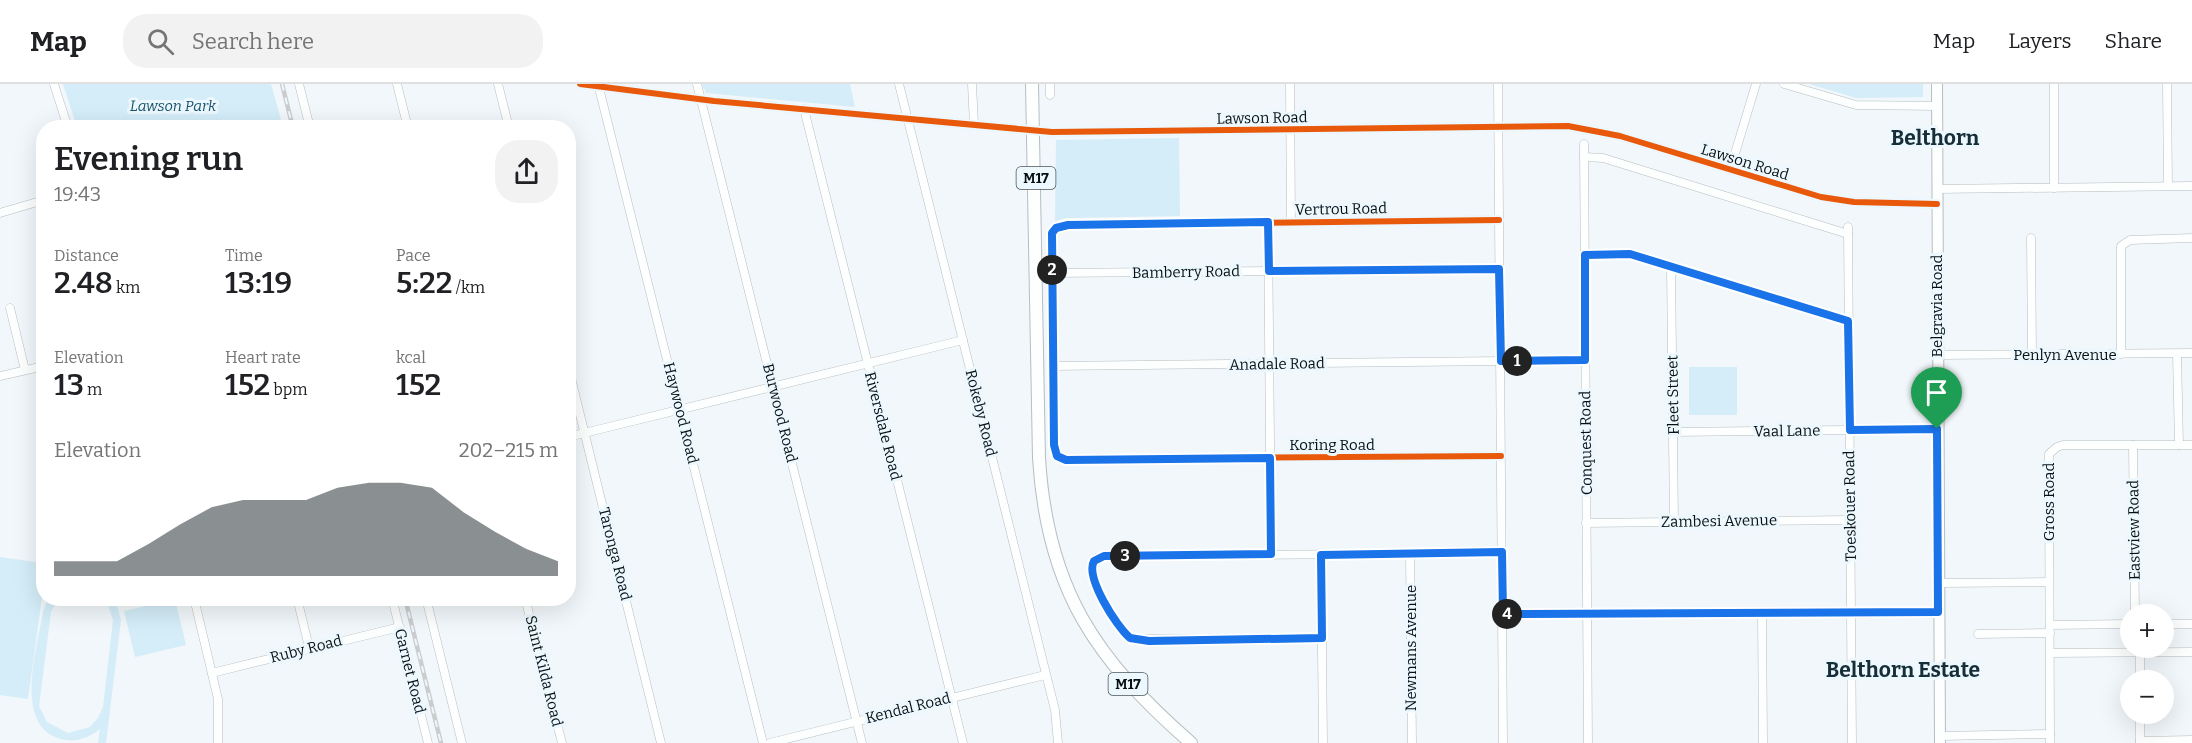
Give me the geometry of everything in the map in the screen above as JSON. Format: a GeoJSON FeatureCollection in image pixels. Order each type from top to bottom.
{"type":"FeatureCollection","features":[{"type":"Feature","properties":{"kind":"main road","name":"M17"},"geometry":{"type":"LineString","coordinates":[[1032,84],[1039,458],[1043,502],[1050,537],[1071,597],[1101,651],[1140,698],[1191,743]]}},
{"type":"Feature","properties":{"kind":"street"},"geometry":{"type":"LineString","coordinates":[[54,84],[65,120]]}},
{"type":"Feature","properties":{"kind":"street"},"geometry":{"type":"LineString","coordinates":[[299,84],[308,120]]}},
{"type":"Feature","properties":{"kind":"street"},"geometry":{"type":"LineString","coordinates":[[397,84],[406,120]]}},
{"type":"Feature","properties":{"kind":"street"},"geometry":{"type":"LineString","coordinates":[[498,84],[507,120]]}},
{"type":"Feature","properties":{"kind":"street","name":"Lawson Road"},"geometry":{"type":"LineString","coordinates":[[580,84],[701,99],[1034,130],[1527,125],[1586,128],[1836,200],[1937,204]]}},
{"type":"Feature","properties":{"kind":"street","name":"Burwood Road"},"geometry":{"type":"LineString","coordinates":[[698,84],[861,743]]}},
{"type":"Feature","properties":{"kind":"street","name":"Rokeby Road"},"geometry":{"type":"LineString","coordinates":[[899,84],[1057,720],[1058,743]]}},
{"type":"Feature","properties":{"kind":"street"},"geometry":{"type":"LineString","coordinates":[[972,84],[974,125]]}},
{"type":"Feature","properties":{"kind":"street"},"geometry":{"type":"LineString","coordinates":[[1050,84],[1050,95]]}},
{"type":"Feature","properties":{"kind":"street"},"geometry":{"type":"LineString","coordinates":[[1290,84],[1291,222]]}},
{"type":"Feature","properties":{"kind":"street"},"geometry":{"type":"LineString","coordinates":[[1498,84],[1503,743]]}},
{"type":"Feature","properties":{"kind":"street"},"geometry":{"type":"LineString","coordinates":[[1730,170],[1756,84]]}},
{"type":"Feature","properties":{"kind":"street"},"geometry":{"type":"LineString","coordinates":[[1784,84],[1856,105],[1937,106]]}},
{"type":"Feature","properties":{"kind":"street","name":"Belgravia Road"},"geometry":{"type":"LineString","coordinates":[[1937,84],[1939,740]]}},
{"type":"Feature","properties":{"kind":"street"},"geometry":{"type":"LineString","coordinates":[[2054,84],[2054,188]]}},
{"type":"Feature","properties":{"kind":"street"},"geometry":{"type":"LineString","coordinates":[[2167,84],[2168,186]]}},
{"type":"Feature","properties":{"kind":"street","name":"Haywood Road"},"geometry":{"type":"LineString","coordinates":[[598,85],[763,743]]}},
{"type":"Feature","properties":{"kind":"street","name":"Riversdale Road"},"geometry":{"type":"LineString","coordinates":[[804,109],[963,743]]}},
{"type":"Feature","properties":{"kind":"street","name":"Conquest Road"},"geometry":{"type":"LineString","coordinates":[[1584,144],[1588,743]]}},
{"type":"Feature","properties":{"kind":"street","name":"Toeskouer Road"},"geometry":{"type":"LineString","coordinates":[[1584,157],[1603,158],[1848,230],[1852,743]]}},
{"type":"Feature","properties":{"kind":"street"},"geometry":{"type":"LineString","coordinates":[[1937,189],[2192,186]]}},
{"type":"Feature","properties":{"kind":"street"},"geometry":{"type":"LineString","coordinates":[[0,213],[36,202]]}},
{"type":"Feature","properties":{"kind":"street","name":"Vertrou Road"},"geometry":{"type":"LineString","coordinates":[[1057,456],[1054,445],[1052,233],[1062,225],[1499,220]]}},
{"type":"Feature","properties":{"kind":"street"},"geometry":{"type":"LineString","coordinates":[[1268,222],[1271,554]]}},
{"type":"Feature","properties":{"kind":"street"},"geometry":{"type":"LineString","coordinates":[[2031,238],[2032,355]]}},
{"type":"Feature","properties":{"kind":"street"},"geometry":{"type":"LineString","coordinates":[[2121,354],[2121,246],[2130,240],[2192,238]]}},
{"type":"Feature","properties":{"kind":"street"},"geometry":{"type":"LineString","coordinates":[[1585,255],[1630,254],[1848,321]]}},
{"type":"Feature","properties":{"kind":"street","name":"Fleet Street"},"geometry":{"type":"LineString","coordinates":[[1671,268],[1674,521]]}},
{"type":"Feature","properties":{"kind":"street","name":"Bamberry Road"},"geometry":{"type":"LineString","coordinates":[[1052,273],[1499,269]]}},
{"type":"Feature","properties":{"kind":"street"},"geometry":{"type":"LineString","coordinates":[[10,308],[24,370]]}},
{"type":"Feature","properties":{"kind":"street"},"geometry":{"type":"LineString","coordinates":[[576,435],[963,340]]}},
{"type":"Feature","properties":{"kind":"street","name":"Penlyn Avenue"},"geometry":{"type":"LineString","coordinates":[[1937,355],[2192,353]]}},
{"type":"Feature","properties":{"kind":"street"},"geometry":{"type":"LineString","coordinates":[[2177,354],[2179,444]]}},
{"type":"Feature","properties":{"kind":"street","name":"Anadale Road"},"geometry":{"type":"LineString","coordinates":[[1053,366],[1585,360]]}},
{"type":"Feature","properties":{"kind":"street"},"geometry":{"type":"LineString","coordinates":[[0,376],[36,368]]}},
{"type":"Feature","properties":{"kind":"street","name":"Taronga Road"},"geometry":{"type":"LineString","coordinates":[[576,398],[661,743]]}},
{"type":"Feature","properties":{"kind":"street","name":"Vaal Lane"},"geometry":{"type":"LineString","coordinates":[[1673,432],[1937,429]]}},
{"type":"Feature","properties":{"kind":"street","name":"Gross Road"},"geometry":{"type":"LineString","coordinates":[[2050,739],[2049,454],[2063,445],[2192,445]]}},
{"type":"Feature","properties":{"kind":"street","name":"Eastview Road"},"geometry":{"type":"LineString","coordinates":[[2133,445],[2135,604]]}},
{"type":"Feature","properties":{"kind":"street","name":"Koring Road"},"geometry":{"type":"LineString","coordinates":[[1057,456],[1066,460],[1501,456]]}},
{"type":"Feature","properties":{"kind":"street","name":"Zambesi Avenue"},"geometry":{"type":"LineString","coordinates":[[1586,523],[1851,520]]}},
{"type":"Feature","properties":{"kind":"street"},"geometry":{"type":"LineString","coordinates":[[1322,638],[1134,639],[1124,632],[1111,613],[1094,580],[1092,564],[1096,558],[1104,556],[1502,552]]}},
{"type":"Feature","properties":{"kind":"street","name":"Newmans Avenue"},"geometry":{"type":"LineString","coordinates":[[1410,554],[1412,743]]}},
{"type":"Feature","properties":{"kind":"street"},"geometry":{"type":"LineString","coordinates":[[1321,555],[1323,743]]}},
{"type":"Feature","properties":{"kind":"street"},"geometry":{"type":"LineString","coordinates":[[1938,583],[2049,582]]}},
{"type":"Feature","properties":{"kind":"street"},"geometry":{"type":"LineString","coordinates":[[196,606],[219,714],[218,743]]}},
{"type":"Feature","properties":{"kind":"street"},"geometry":{"type":"LineString","coordinates":[[299,606],[309,647]]}},
{"type":"Feature","properties":{"kind":"street","name":"Garnet Road"},"geometry":{"type":"LineString","coordinates":[[394,606],[428,743]]}},
{"type":"Feature","properties":{"kind":"street"},"geometry":{"type":"LineString","coordinates":[[428,606],[462,743]]}},
{"type":"Feature","properties":{"kind":"street","name":"Saint Kilda Road"},"geometry":{"type":"LineString","coordinates":[[527,606],[562,743]]}},
{"type":"Feature","properties":{"kind":"street"},"geometry":{"type":"LineString","coordinates":[[1762,612],[1763,743]]}},
{"type":"Feature","properties":{"kind":"street"},"geometry":{"type":"LineString","coordinates":[[1503,614],[1938,612]]}},
{"type":"Feature","properties":{"kind":"street"},"geometry":{"type":"LineString","coordinates":[[2174,624],[2192,624]]}},
{"type":"Feature","properties":{"kind":"street"},"geometry":{"type":"LineString","coordinates":[[1978,634],[2120,625]]}},
{"type":"Feature","properties":{"kind":"street","name":"Ruby Road"},"geometry":{"type":"LineString","coordinates":[[212,673],[309,647],[400,627]]}},
{"type":"Feature","properties":{"kind":"street"},"geometry":{"type":"LineString","coordinates":[[2050,652],[2120,652]]}},
{"type":"Feature","properties":{"kind":"street"},"geometry":{"type":"LineString","coordinates":[[2174,652],[2192,652]]}},
{"type":"Feature","properties":{"kind":"street","name":"Kendal Road"},"geometry":{"type":"LineString","coordinates":[[770,743],[1045,675]]}},
{"type":"Feature","properties":{"kind":"street"},"geometry":{"type":"LineString","coordinates":[[2140,724],[2140,742],[2192,740]]}},
{"type":"Feature","properties":{"kind":"street"},"geometry":{"type":"LineString","coordinates":[[1939,740],[2050,739]]}},
{"type":"Feature","properties":{"kind":"green space","name":"Lawson Park"},"geometry":{"type":"Polygon","coordinates":[[[63,84],[271,84],[281,120],[75,120],[63,84]]]}},
{"type":"Feature","properties":{"kind":"green space"},"geometry":{"type":"Polygon","coordinates":[[[702,84],[850,84],[855,107],[706,93],[702,84]]]}},
{"type":"Feature","properties":{"kind":"green space"},"geometry":{"type":"Polygon","coordinates":[[[1809,84],[1923,84],[1923,97],[1856,98],[1809,84]]]}},
{"type":"Feature","properties":{"kind":"green space"},"geometry":{"type":"Polygon","coordinates":[[[1179,138],[1180,216],[1066,218],[1055,221],[1056,140],[1179,138]]]}},
{"type":"Feature","properties":{"kind":"green space"},"geometry":{"type":"Polygon","coordinates":[[[1689,367],[1737,367],[1737,415],[1689,415],[1689,367]]]}},
{"type":"Feature","properties":{"kind":"green space"},"geometry":{"type":"Polygon","coordinates":[[[0,557],[36,562],[36,606],[41,606],[28,699],[0,695],[0,557]]]}},
{"type":"Feature","properties":{"kind":"green space"},"geometry":{"type":"Polygon","coordinates":[[[45,606],[54,606],[51,612],[39,706],[47,722],[68,733],[90,727],[98,718],[103,707],[113,620],[108,606],[117,606],[121,620],[106,743],[98,743],[100,729],[82,739],[61,739],[46,731],[37,718],[32,702],[32,683],[45,606]]]}},
{"type":"Feature","properties":{"kind":"green space"},"geometry":{"type":"Polygon","coordinates":[[[145,606],[177,606],[186,645],[135,657],[124,611],[145,606]]]}},
{"type":"Feature","properties":{"kind":"railway"},"geometry":{"type":"LineString","coordinates":[[282,84],[291,120]]}},
{"type":"Feature","properties":{"kind":"railway"},"geometry":{"type":"LineString","coordinates":[[407,606],[441,743]]}},
{"type":"Feature","properties":{"kind":"cycle path"},"geometry":{"type":"LineString","coordinates":[[580,84],[714,101],[1052,132],[1568,126],[1620,136],[1821,197],[1854,202],[1937,204]]}},
{"type":"Feature","properties":{"kind":"cycle path"},"geometry":{"type":"LineString","coordinates":[[1499,220],[1068,225],[1054,229],[1051,238],[1054,445],[1060,459],[1501,456]]}},
{"type":"Feature","properties":{"kind":"district","name":"Belthorn"},"geometry":{"type":"Point","coordinates":[1935,138]}},
{"type":"Feature","properties":{"kind":"district","name":"Belthorn Estate"},"geometry":{"type":"Point","coordinates":[1903,670]}},
{"type":"Feature","properties":{"kind":"route"},"geometry":{"type":"LineString","coordinates":[[1268,222],[1269,271],[1499,269],[1501,361],[1585,360],[1585,255],[1630,254],[1848,321],[1850,430],[1937,429],[1938,612],[1503,614],[1502,552],[1321,555],[1322,638],[1149,641],[1134,639],[1130,638],[1116,622],[1094,580],[1091,567],[1096,558],[1104,556],[1271,554],[1270,458],[1063,460],[1057,456],[1054,445],[1052,233],[1054,229],[1062,225],[1268,222]]}}]}
